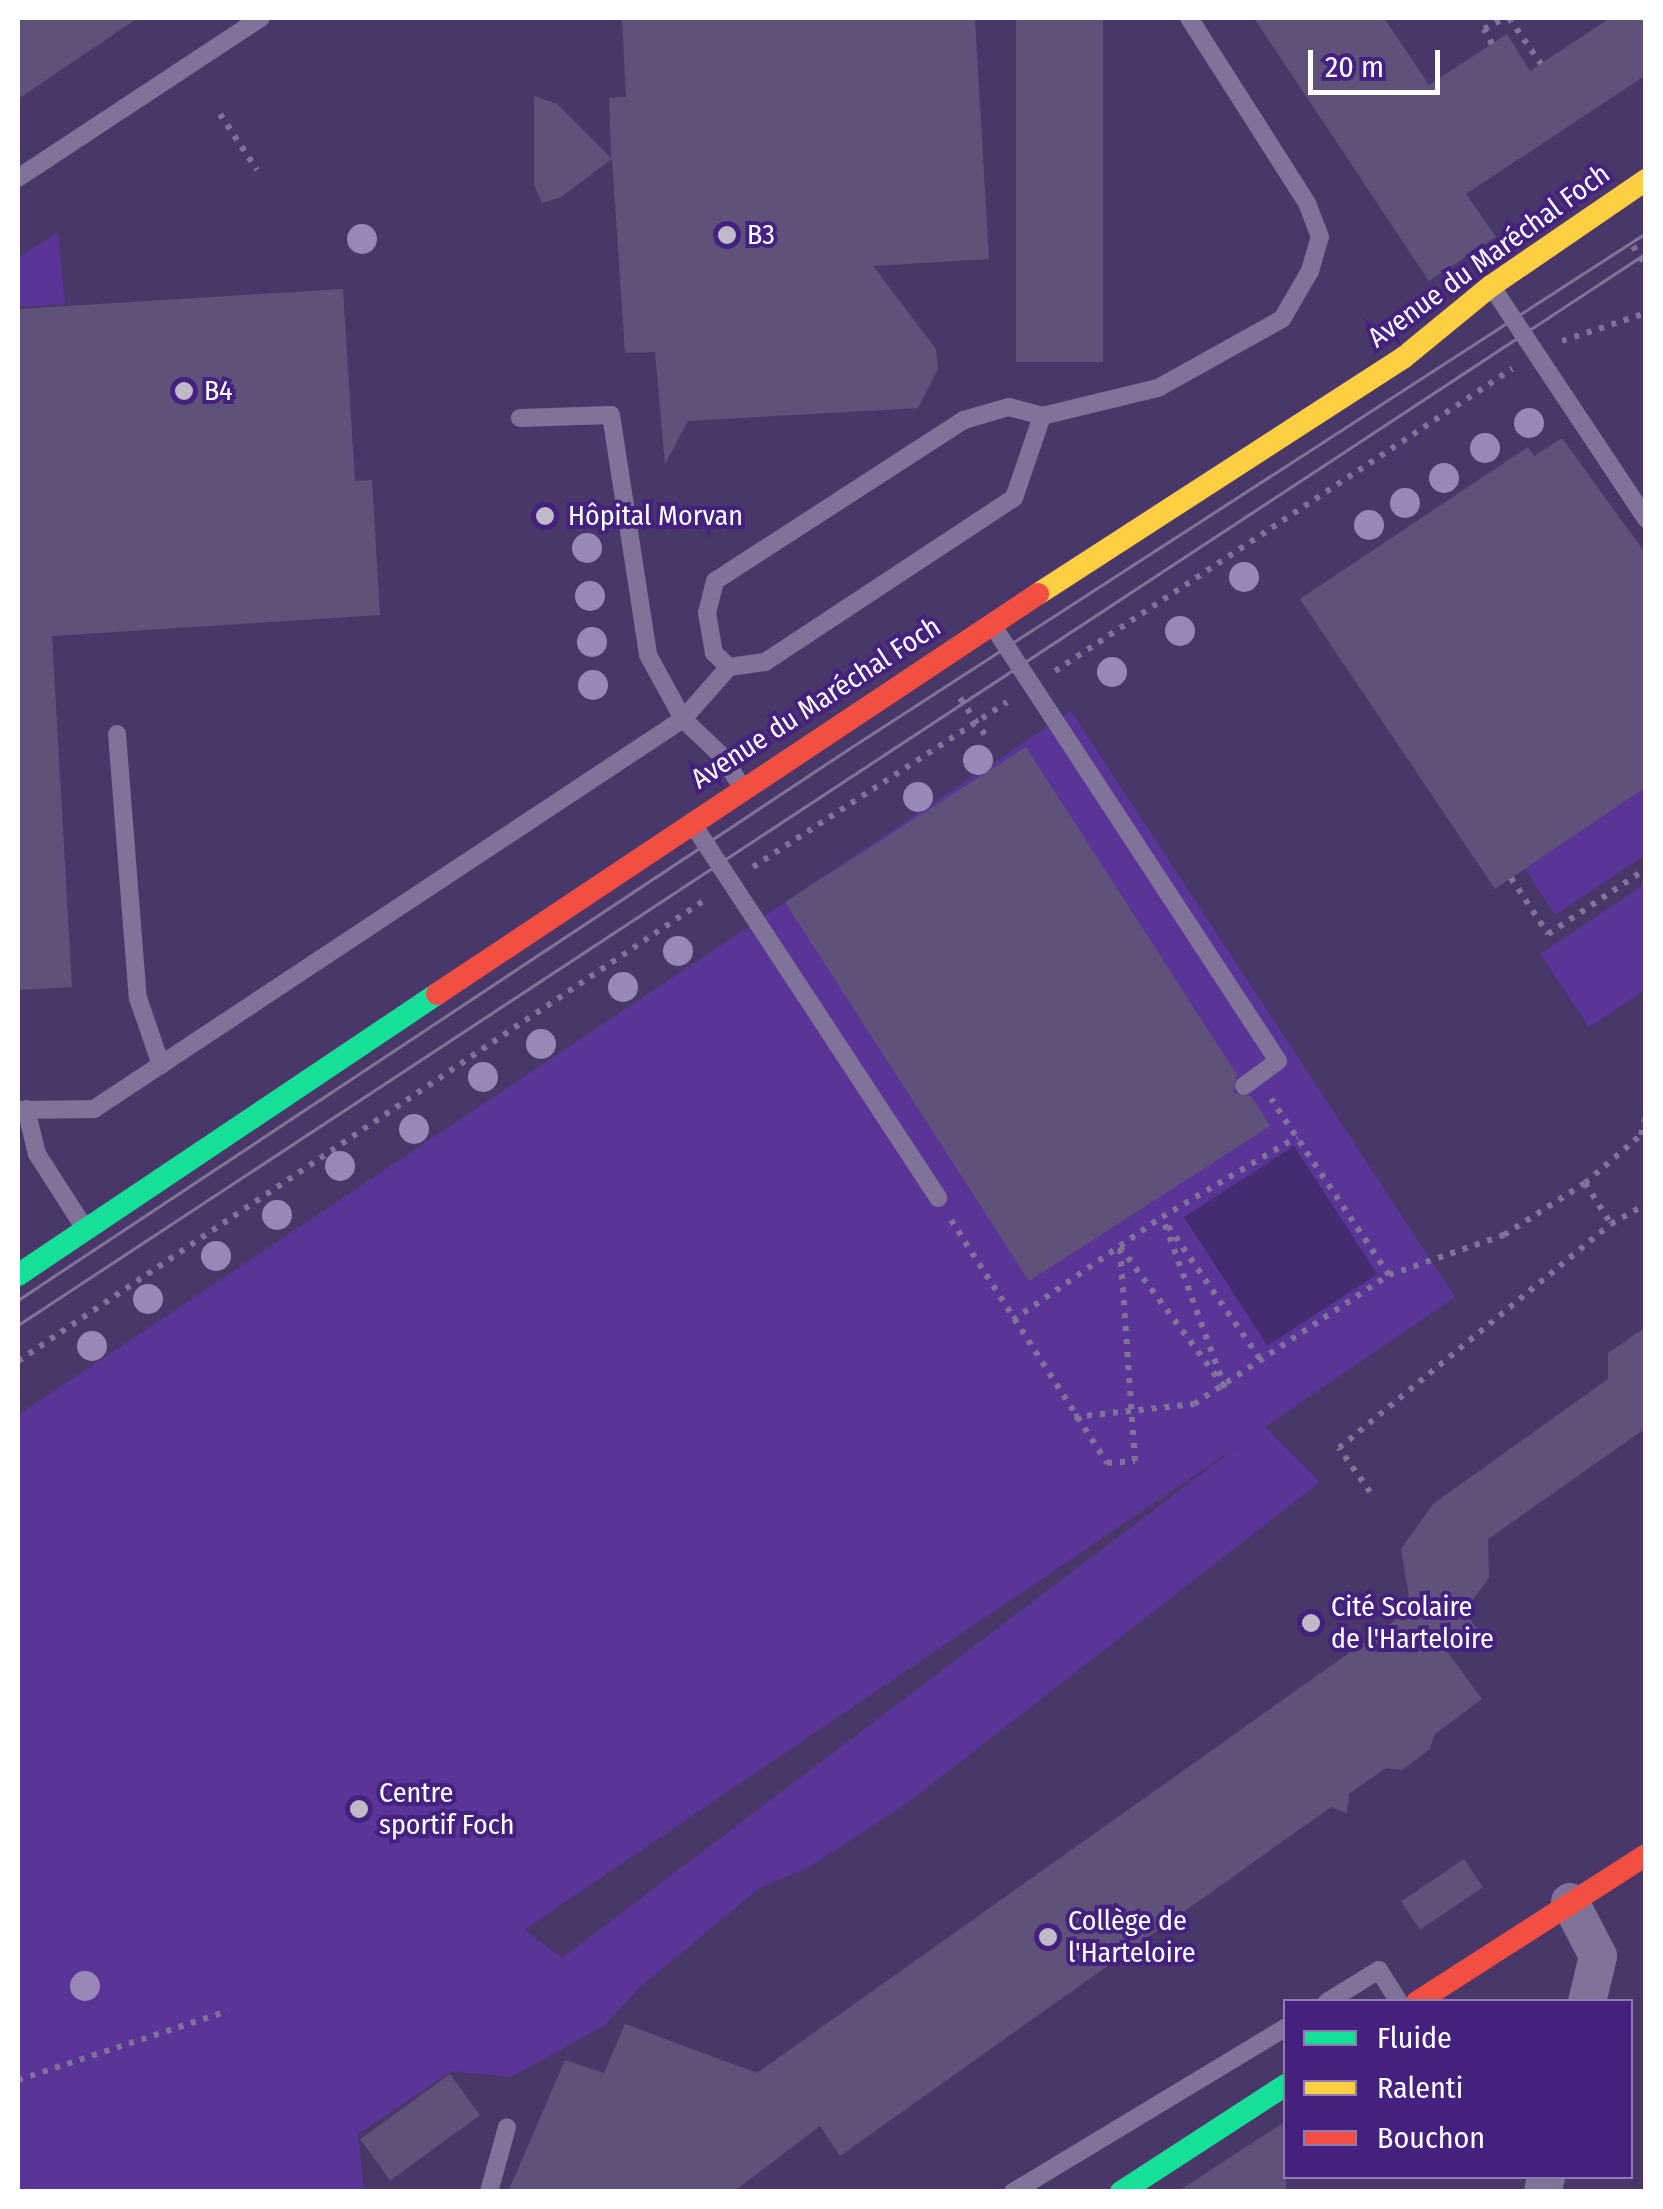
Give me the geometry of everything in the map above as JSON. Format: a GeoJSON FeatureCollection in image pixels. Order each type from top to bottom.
{"type":"FeatureCollection","features":[{"type":"Feature","properties":{"kind":"main road","name":"Avenue du Maréchal Foch"},"geometry":{"type":"LineString","coordinates":[[18,1274],[691,822],[1402,358],[1491,286],[1646,180]]}},
{"type":"Feature","properties":{"kind":"main road"},"geometry":{"type":"LineString","coordinates":[[1423,1999],[1646,1855]]}},
{"type":"Feature","properties":{"kind":"main road"},"geometry":{"type":"LineString","coordinates":[[1122,2192],[1283,2087]]}},
{"type":"Feature","properties":{"kind":"street"},"geometry":{"type":"LineString","coordinates":[[1570,1902],[1598,1956],[1589,1999]]}},
{"type":"Feature","properties":{"kind":"lane"},"geometry":{"type":"LineString","coordinates":[[18,178],[261,18]]}},
{"type":"Feature","properties":{"kind":"lane"},"geometry":{"type":"LineString","coordinates":[[729,667],[714,653],[708,612],[715,581],[964,420],[1008,407],[1042,416],[1158,388],[1236,350],[1282,318],[1310,272],[1320,237],[1307,203],[1188,18]]}},
{"type":"Feature","properties":{"kind":"lane"},"geometry":{"type":"LineString","coordinates":[[1491,286],[1646,519]]}},
{"type":"Feature","properties":{"kind":"lane"},"geometry":{"type":"LineString","coordinates":[[520,418],[610,415],[648,656],[683,720],[723,757],[744,789]]}},
{"type":"Feature","properties":{"kind":"lane"},"geometry":{"type":"LineString","coordinates":[[87,1230],[37,1154],[22,1110],[94,1109],[683,720],[729,667],[765,662],[1014,498],[1042,416]]}},
{"type":"Feature","properties":{"kind":"lane"},"geometry":{"type":"LineString","coordinates":[[992,624],[1278,1061],[1251,1082]]}},
{"type":"Feature","properties":{"kind":"lane"},"geometry":{"type":"LineString","coordinates":[[117,734],[138,998],[161,1065]]}},
{"type":"Feature","properties":{"kind":"lane"},"geometry":{"type":"LineString","coordinates":[[691,822],[938,1198]]}},
{"type":"Feature","properties":{"kind":"lane"},"geometry":{"type":"LineString","coordinates":[[1332,1999],[1379,1970],[1397,1999]]}},
{"type":"Feature","properties":{"kind":"lane"},"geometry":{"type":"LineString","coordinates":[[1013,2192],[1283,2029]]}},
{"type":"Feature","properties":{"kind":"lane"},"geometry":{"type":"LineString","coordinates":[[490,2192],[507,2128]]}},
{"type":"Feature","properties":{"kind":"path"},"geometry":{"type":"LineString","coordinates":[[1492,44],[1484,30],[1507,18],[1541,64]]}},
{"type":"Feature","properties":{"kind":"path"},"geometry":{"type":"LineString","coordinates":[[220,114],[257,170]]}},
{"type":"Feature","properties":{"kind":"path"},"geometry":{"type":"LineString","coordinates":[[18,1360],[728,883],[1537,353],[1646,313]]}},
{"type":"Feature","properties":{"kind":"path"},"geometry":{"type":"LineString","coordinates":[[1511,878],[1548,934],[1646,869]]}},
{"type":"Feature","properties":{"kind":"path"},"geometry":{"type":"LineString","coordinates":[[1251,1082],[1297,1137],[1389,1276]]}},
{"type":"Feature","properties":{"kind":"path"},"geometry":{"type":"LineString","coordinates":[[1072,1418],[1194,1404],[1225,1388],[1389,1276],[1504,1236],[1585,1183],[1640,1135],[1646,1116]]}},
{"type":"Feature","properties":{"kind":"path"},"geometry":{"type":"LineString","coordinates":[[1013,1320],[1162,1217],[1297,1137]]}},
{"type":"Feature","properties":{"kind":"path"},"geometry":{"type":"LineString","coordinates":[[1585,1183],[1611,1224]]}},
{"type":"Feature","properties":{"kind":"path"},"geometry":{"type":"LineString","coordinates":[[938,1198],[1072,1418],[1107,1463],[1135,1461],[1120,1248]]}},
{"type":"Feature","properties":{"kind":"path"},"geometry":{"type":"LineString","coordinates":[[1370,1492],[1339,1448],[1611,1224],[1646,1204]]}},
{"type":"Feature","properties":{"kind":"path"},"geometry":{"type":"LineString","coordinates":[[1162,1217],[1262,1362]]}},
{"type":"Feature","properties":{"kind":"path"},"geometry":{"type":"LineString","coordinates":[[1162,1217],[1225,1388]]}},
{"type":"Feature","properties":{"kind":"path"},"geometry":{"type":"LineString","coordinates":[[1120,1248],[1225,1388]]}},
{"type":"Feature","properties":{"kind":"path"},"geometry":{"type":"LineString","coordinates":[[18,2080],[228,2011]]}},
{"type":"Feature","properties":{"kind":"shaded area"},"geometry":{"type":"Polygon","coordinates":[[[58,232],[65,304],[18,307],[18,258],[58,232]]]}},
{"type":"Feature","properties":{"kind":"shaded area","name":"Centre sportif Foch"},"geometry":{"type":"Polygon","coordinates":[[[1071,711],[1455,1297],[1265,1427],[1320,1482],[906,1804],[809,1867],[758,1889],[640,1987],[605,2025],[511,2077],[452,2071],[358,2134],[364,2191],[18,2192],[18,1415],[1071,711]],[[1241,1444],[525,1929],[562,1958],[1241,1444]]]}},
{"type":"Feature","properties":{"kind":"shaded area"},"geometry":{"type":"Polygon","coordinates":[[[1645,787],[1645,855],[1555,915],[1525,869],[1645,787]]]}},
{"type":"Feature","properties":{"kind":"shaded area"},"geometry":{"type":"Polygon","coordinates":[[[1645,884],[1645,990],[1589,1027],[1540,954],[1645,884]]]}},
{"type":"Feature","properties":{"kind":"shaded area"},"geometry":{"type":"Polygon","coordinates":[[[1294,1146],[1377,1274],[1267,1346],[1184,1217],[1294,1146]]]}},
{"type":"Feature","properties":{"kind":"building"},"geometry":{"type":"Polygon","coordinates":[[[18,18],[138,18],[18,99],[18,18]]]}},
{"type":"Feature","properties":{"kind":"building","name":"B3"},"geometry":{"type":"Polygon","coordinates":[[[622,18],[975,18],[989,259],[873,266],[936,349],[938,369],[918,408],[688,421],[665,464],[655,352],[625,353],[612,159],[561,197],[542,203],[534,185],[534,96],[557,104],[611,158],[609,98],[626,97],[622,18]]]}},
{"type":"Feature","properties":{"kind":"building"},"geometry":{"type":"Polygon","coordinates":[[[1016,18],[1103,18],[1103,362],[1016,362],[1016,18]]]}},
{"type":"Feature","properties":{"kind":"building"},"geometry":{"type":"Polygon","coordinates":[[[1254,18],[1384,18],[1429,85],[1507,34],[1530,71],[1610,18],[1646,18],[1646,75],[1466,194],[1496,237],[1429,281],[1254,18]]]}},
{"type":"Feature","properties":{"kind":"building"},"geometry":{"type":"Polygon","coordinates":[[[343,289],[355,481],[372,480],[380,615],[52,636],[72,987],[18,990],[18,309],[343,289]]]}},
{"type":"Feature","properties":{"kind":"building"},"geometry":{"type":"Polygon","coordinates":[[[1562,438],[1646,554],[1646,787],[1495,889],[1300,599],[1528,447],[1534,456],[1562,438]]]}},
{"type":"Feature","properties":{"kind":"building"},"geometry":{"type":"Polygon","coordinates":[[[1026,747],[1237,1075],[1233,1093],[1251,1096],[1270,1126],[1029,1281],[785,902],[1026,747]]]}},
{"type":"Feature","properties":{"kind":"building","name":"Collège de l'Harteloire"},"geometry":{"type":"Polygon","coordinates":[[[1646,1327],[1646,1428],[1488,1539],[1489,1578],[1464,1611],[1486,1641],[1440,1642],[1482,1699],[1434,1735],[1430,1749],[1402,1770],[1386,1768],[1349,1794],[1347,1813],[1331,1807],[840,2156],[820,2126],[733,2192],[508,2192],[565,2060],[604,2073],[625,2024],[757,2073],[1411,1609],[1401,1549],[1433,1504],[1608,1379],[1608,1353],[1646,1327]]]}},
{"type":"Feature","properties":{"kind":"building"},"geometry":{"type":"Polygon","coordinates":[[[1464,1859],[1483,1887],[1420,1930],[1401,1901],[1464,1859]]]}},
{"type":"Feature","properties":{"kind":"building"},"geometry":{"type":"Polygon","coordinates":[[[450,2074],[480,2115],[390,2181],[360,2139],[450,2074]]]}},
{"type":"Feature","properties":{"kind":"building"},"geometry":{"type":"Polygon","coordinates":[[[1283,2123],[1286,2192],[1177,2192],[1283,2123]]]}},
{"type":"Feature","properties":{"kind":"tram line"},"geometry":{"type":"LineString","coordinates":[[18,1300],[847,750],[1646,233]]}},
{"type":"Feature","properties":{"kind":"tram line"},"geometry":{"type":"LineString","coordinates":[[18,1325],[1646,253]]}},
{"type":"Feature","properties":{"kind":"traffic: fast"},"geometry":{"type":"LineString","coordinates":[[18,1275],[437,994]]}},
{"type":"Feature","properties":{"kind":"traffic: fast"},"geometry":{"type":"LineString","coordinates":[[1121,2192],[1283,2087]]}},
{"type":"Feature","properties":{"kind":"traffic: slow"},"geometry":{"type":"LineString","coordinates":[[1038,594],[1403,358],[1491,286],[1646,180]]}},
{"type":"Feature","properties":{"kind":"traffic: jam"},"geometry":{"type":"LineString","coordinates":[[437,994],[1038,594]]}},
{"type":"Feature","properties":{"kind":"traffic: jam"},"geometry":{"type":"LineString","coordinates":[[1422,1999],[1646,1855]]}},
{"type":"Feature","properties":{"kind":"place","name":"B3"},"geometry":{"type":"Point","coordinates":[727,235]}},
{"type":"Feature","properties":{"kind":"place","name":"B4"},"geometry":{"type":"Point","coordinates":[184,391]}},
{"type":"Feature","properties":{"kind":"place","name":"Hôpital Morvan"},"geometry":{"type":"Point","coordinates":[545,516]}},
{"type":"Feature","properties":{"kind":"place","name":"Cité Scolaire de l'Harteloire"},"geometry":{"type":"Point","coordinates":[1311,1623]}},
{"type":"Feature","properties":{"kind":"place","name":"Centre sportif Foch"},"geometry":{"type":"Point","coordinates":[359,1809]}},
{"type":"Feature","properties":{"kind":"place","name":"Collège de l'Harteloire"},"geometry":{"type":"Point","coordinates":[1048,1937]}}]}
